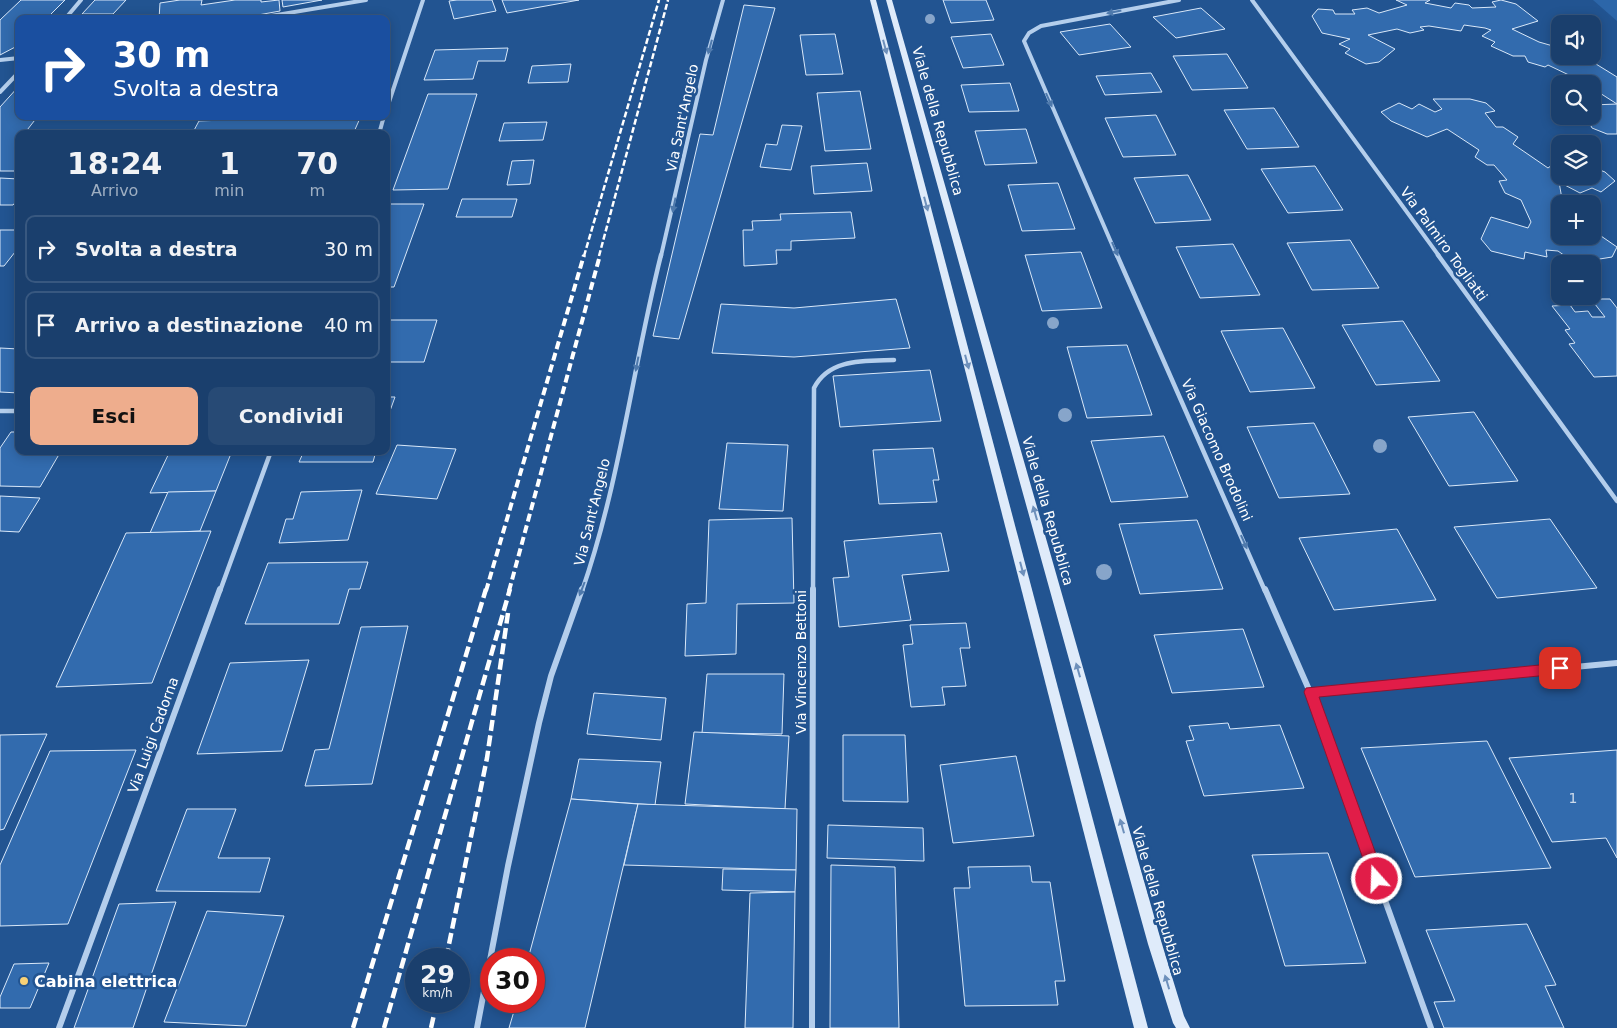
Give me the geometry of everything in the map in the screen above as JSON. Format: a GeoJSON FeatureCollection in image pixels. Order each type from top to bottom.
{"type":"FeatureCollection","features":[{"type":"Feature","properties":{"kind":"street"},"geometry":{"type":"LineString","coordinates":[[68,15],[81,0]]}},
{"type":"Feature","properties":{"kind":"street"},"geometry":{"type":"LineString","coordinates":[[278,15],[366,0]]}},
{"type":"Feature","properties":{"kind":"street"},"geometry":{"type":"LineString","coordinates":[[390,99],[423,0]]}},
{"type":"Feature","properties":{"kind":"street","name":"Via Sant'Angelo"},"geometry":{"type":"LineString","coordinates":[[477,1028],[506,875],[539,723],[551,676],[586,581],[604,521],[647,312],[672,213],[706,60],[723,0]]}},
{"type":"Feature","properties":{"kind":"street"},"geometry":{"type":"LineString","coordinates":[[873,0],[1141,1028]]}},
{"type":"Feature","properties":{"kind":"street","name":"Viale della Repubblica"},"geometry":{"type":"LineString","coordinates":[[889,0],[1155,944],[1178,1018],[1183,1028]]}},
{"type":"Feature","properties":{"kind":"street","name":"Via Giacomo Brodolini"},"geometry":{"type":"LineString","coordinates":[[1179,0],[1046,25],[1028,34],[1024,42],[1310,692],[1431,1028]]}},
{"type":"Feature","properties":{"kind":"street","name":"Via Palmiro Togliatti"},"geometry":{"type":"LineString","coordinates":[[1252,0],[1617,501]]}},
{"type":"Feature","properties":{"kind":"street"},"geometry":{"type":"LineString","coordinates":[[0,60],[15,58]]}},
{"type":"Feature","properties":{"kind":"street"},"geometry":{"type":"LineString","coordinates":[[0,92],[15,76]]}},
{"type":"Feature","properties":{"kind":"street","name":"Via Vincenzo Bettoni"},"geometry":{"type":"LineString","coordinates":[[812,1028],[814,388],[820,375],[827,369],[844,364],[894,360]]}},
{"type":"Feature","properties":{"kind":"street"},"geometry":{"type":"LineString","coordinates":[[0,411],[15,411]]}},
{"type":"Feature","properties":{"kind":"street","name":"Via Luigi Cadorna"},"geometry":{"type":"LineString","coordinates":[[59,1028],[270,455]]}},
{"type":"Feature","properties":{"kind":"street"},"geometry":{"type":"LineString","coordinates":[[1310,692],[1617,663]]}},
{"type":"Feature","properties":{"kind":"shaded area"},"geometry":{"type":"Polygon","coordinates":[[[1593,0],[1617,0],[1617,21],[1593,0]]]}},
{"type":"Feature","properties":{"kind":"building"},"geometry":{"type":"Polygon","coordinates":[[[21,0],[65,0],[50,15],[15,15],[15,47],[0,55],[0,20],[21,0]]]}},
{"type":"Feature","properties":{"kind":"building"},"geometry":{"type":"Polygon","coordinates":[[[95,0],[126,0],[113,14],[82,14],[95,0]]]}},
{"type":"Feature","properties":{"kind":"building"},"geometry":{"type":"Polygon","coordinates":[[[180,0],[202,0],[201,5],[235,0],[261,0],[261,2],[279,0],[280,11],[258,15],[159,15],[160,3],[180,0]]]}},
{"type":"Feature","properties":{"kind":"building"},"geometry":{"type":"Polygon","coordinates":[[[282,0],[322,0],[283,7],[282,0]]]}},
{"type":"Feature","properties":{"kind":"building"},"geometry":{"type":"Polygon","coordinates":[[[492,0],[496,11],[454,19],[449,1],[492,0]]]}},
{"type":"Feature","properties":{"kind":"building"},"geometry":{"type":"Polygon","coordinates":[[[502,0],[579,0],[507,13],[502,0]]]}},
{"type":"Feature","properties":{"kind":"building"},"geometry":{"type":"Polygon","coordinates":[[[943,0],[986,0],[994,20],[951,23],[943,0]]]}},
{"type":"Feature","properties":{"kind":"building"},"geometry":{"type":"Polygon","coordinates":[[[1396,0],[1430,0],[1425,3],[1451,8],[1455,3],[1469,5],[1472,8],[1496,7],[1492,2],[1501,0],[1516,4],[1538,21],[1512,29],[1551,45],[1551,65],[1598,65],[1617,77],[1617,104],[1601,94],[1601,75],[1569,75],[1548,65],[1545,67],[1528,62],[1525,56],[1513,56],[1491,46],[1495,42],[1482,36],[1491,30],[1485,28],[1464,25],[1461,31],[1429,26],[1420,27],[1424,30],[1410,33],[1397,29],[1368,35],[1395,49],[1379,62],[1366,64],[1345,53],[1350,49],[1339,44],[1350,39],[1322,33],[1312,16],[1318,9],[1333,10],[1335,14],[1355,14],[1352,10],[1367,8],[1379,13],[1407,5],[1396,0]]]}},
{"type":"Feature","properties":{"kind":"building"},"geometry":{"type":"Polygon","coordinates":[[[744,5],[775,8],[679,339],[653,336],[700,134],[713,135],[744,5]]]}},
{"type":"Feature","properties":{"kind":"building"},"geometry":{"type":"Polygon","coordinates":[[[1201,8],[1225,29],[1176,38],[1153,17],[1201,8]]]}},
{"type":"Feature","properties":{"kind":"building"},"geometry":{"type":"Polygon","coordinates":[[[1110,24],[1131,47],[1079,55],[1060,32],[1110,24]]]}},
{"type":"Feature","properties":{"kind":"building"},"geometry":{"type":"Polygon","coordinates":[[[835,34],[843,74],[806,75],[800,35],[835,34]]]}},
{"type":"Feature","properties":{"kind":"building"},"geometry":{"type":"Polygon","coordinates":[[[991,34],[1004,65],[963,68],[951,37],[991,34]]]}},
{"type":"Feature","properties":{"kind":"building"},"geometry":{"type":"Polygon","coordinates":[[[508,48],[505,61],[478,61],[473,79],[424,80],[435,50],[508,48]]]}},
{"type":"Feature","properties":{"kind":"building"},"geometry":{"type":"Polygon","coordinates":[[[1227,54],[1248,88],[1192,90],[1173,56],[1227,54]]]}},
{"type":"Feature","properties":{"kind":"building"},"geometry":{"type":"Polygon","coordinates":[[[571,64],[568,82],[528,83],[532,66],[571,64]]]}},
{"type":"Feature","properties":{"kind":"building"},"geometry":{"type":"Polygon","coordinates":[[[1151,73],[1162,92],[1105,95],[1096,76],[1151,73]]]}},
{"type":"Feature","properties":{"kind":"building"},"geometry":{"type":"Polygon","coordinates":[[[1010,83],[1019,111],[969,112],[961,85],[1010,83]]]}},
{"type":"Feature","properties":{"kind":"building"},"geometry":{"type":"Polygon","coordinates":[[[15,90],[15,120],[35,120],[27,130],[15,130],[15,171],[0,171],[0,107],[15,90]]]}},
{"type":"Feature","properties":{"kind":"building"},"geometry":{"type":"Polygon","coordinates":[[[860,91],[871,149],[825,151],[817,93],[860,91]]]}},
{"type":"Feature","properties":{"kind":"building"},"geometry":{"type":"Polygon","coordinates":[[[428,94],[477,94],[448,189],[393,190],[428,94]]]}},
{"type":"Feature","properties":{"kind":"building"},"geometry":{"type":"Polygon","coordinates":[[[1433,99],[1470,99],[1486,103],[1495,111],[1485,113],[1496,127],[1503,127],[1518,137],[1513,144],[1548,168],[1551,166],[1551,185],[1560,185],[1561,195],[1551,195],[1551,245],[1601,245],[1601,236],[1617,247],[1612,257],[1601,259],[1601,255],[1564,255],[1558,251],[1546,250],[1547,257],[1525,252],[1524,259],[1491,251],[1481,239],[1491,217],[1528,228],[1531,222],[1521,200],[1505,193],[1499,181],[1507,180],[1494,165],[1487,165],[1475,157],[1479,150],[1447,129],[1427,137],[1391,121],[1381,112],[1399,103],[1412,109],[1419,104],[1435,112],[1442,109],[1433,99]]]}},
{"type":"Feature","properties":{"kind":"building"},"geometry":{"type":"Polygon","coordinates":[[[1617,104],[1617,134],[1607,134],[1592,128],[1590,125],[1601,125],[1601,105],[1617,104]]]}},
{"type":"Feature","properties":{"kind":"building"},"geometry":{"type":"Polygon","coordinates":[[[1274,108],[1299,147],[1247,149],[1224,110],[1274,108]]]}},
{"type":"Feature","properties":{"kind":"building"},"geometry":{"type":"Polygon","coordinates":[[[1156,115],[1176,155],[1123,157],[1105,118],[1156,115]]]}},
{"type":"Feature","properties":{"kind":"building"},"geometry":{"type":"Polygon","coordinates":[[[359,120],[355,130],[194,130],[199,121],[359,120]]]}},
{"type":"Feature","properties":{"kind":"building"},"geometry":{"type":"Polygon","coordinates":[[[547,122],[543,140],[499,141],[504,123],[547,122]]]}},
{"type":"Feature","properties":{"kind":"building"},"geometry":{"type":"Polygon","coordinates":[[[782,125],[802,126],[791,170],[760,167],[766,144],[777,145],[782,125]]]}},
{"type":"Feature","properties":{"kind":"building"},"geometry":{"type":"Polygon","coordinates":[[[1026,129],[1037,163],[985,165],[975,131],[1026,129]]]}},
{"type":"Feature","properties":{"kind":"building"},"geometry":{"type":"Polygon","coordinates":[[[534,160],[530,184],[507,185],[512,161],[534,160]]]}},
{"type":"Feature","properties":{"kind":"building"},"geometry":{"type":"Polygon","coordinates":[[[867,163],[872,191],[814,194],[811,166],[867,163]]]}},
{"type":"Feature","properties":{"kind":"building"},"geometry":{"type":"Polygon","coordinates":[[[1315,166],[1343,210],[1288,213],[1261,169],[1315,166]]]}},
{"type":"Feature","properties":{"kind":"building"},"geometry":{"type":"Polygon","coordinates":[[[1601,170],[1615,181],[1601,192],[1592,188],[1580,193],[1565,185],[1601,185],[1601,170]]]}},
{"type":"Feature","properties":{"kind":"building"},"geometry":{"type":"Polygon","coordinates":[[[1188,175],[1211,220],[1155,223],[1134,178],[1188,175]]]}},
{"type":"Feature","properties":{"kind":"building"},"geometry":{"type":"Polygon","coordinates":[[[0,178],[15,179],[15,203],[13,205],[0,205],[0,178]]]}},
{"type":"Feature","properties":{"kind":"building"},"geometry":{"type":"Polygon","coordinates":[[[1058,183],[1075,229],[1022,231],[1008,185],[1058,183]]]}},
{"type":"Feature","properties":{"kind":"building"},"geometry":{"type":"Polygon","coordinates":[[[462,199],[517,199],[512,217],[456,217],[462,199]]]}},
{"type":"Feature","properties":{"kind":"building"},"geometry":{"type":"Polygon","coordinates":[[[390,204],[424,204],[394,287],[390,287],[390,204]]]}},
{"type":"Feature","properties":{"kind":"building"},"geometry":{"type":"Polygon","coordinates":[[[851,212],[855,238],[791,241],[791,250],[776,250],[777,264],[744,266],[743,230],[753,230],[752,221],[781,220],[780,214],[851,212]]]}},
{"type":"Feature","properties":{"kind":"building"},"geometry":{"type":"Polygon","coordinates":[[[0,230],[15,230],[15,252],[4,266],[0,266],[0,230]]]}},
{"type":"Feature","properties":{"kind":"building"},"geometry":{"type":"Polygon","coordinates":[[[1350,240],[1379,288],[1312,290],[1287,243],[1350,240]]]}},
{"type":"Feature","properties":{"kind":"building"},"geometry":{"type":"Polygon","coordinates":[[[1233,244],[1260,295],[1200,298],[1176,247],[1233,244]]]}},
{"type":"Feature","properties":{"kind":"building"},"geometry":{"type":"Polygon","coordinates":[[[1081,252],[1102,308],[1042,311],[1025,255],[1081,252]]]}},
{"type":"Feature","properties":{"kind":"building"},"geometry":{"type":"Polygon","coordinates":[[[896,299],[910,348],[794,357],[712,353],[721,304],[794,308],[896,299]]]}},
{"type":"Feature","properties":{"kind":"building"},"geometry":{"type":"Polygon","coordinates":[[[1601,299],[1610,299],[1617,308],[1617,376],[1594,377],[1569,344],[1575,343],[1565,330],[1570,329],[1552,306],[1570,305],[1575,312],[1588,311],[1592,317],[1605,317],[1596,305],[1601,305],[1601,299]]]}},
{"type":"Feature","properties":{"kind":"building"},"geometry":{"type":"Polygon","coordinates":[[[390,320],[437,320],[424,362],[390,362],[390,320]]]}},
{"type":"Feature","properties":{"kind":"building"},"geometry":{"type":"Polygon","coordinates":[[[1403,321],[1440,381],[1376,385],[1342,325],[1403,321]]]}},
{"type":"Feature","properties":{"kind":"building"},"geometry":{"type":"Polygon","coordinates":[[[1283,328],[1315,388],[1250,392],[1221,331],[1283,328]]]}},
{"type":"Feature","properties":{"kind":"building"},"geometry":{"type":"Polygon","coordinates":[[[1127,345],[1152,415],[1087,418],[1067,347],[1127,345]]]}},
{"type":"Feature","properties":{"kind":"building"},"geometry":{"type":"Polygon","coordinates":[[[0,348],[15,349],[15,393],[0,392],[0,348]]]}},
{"type":"Feature","properties":{"kind":"building"},"geometry":{"type":"Polygon","coordinates":[[[930,370],[941,421],[840,427],[833,376],[930,370]]]}},
{"type":"Feature","properties":{"kind":"building"},"geometry":{"type":"Polygon","coordinates":[[[390,397],[395,397],[390,411],[390,397]]]}},
{"type":"Feature","properties":{"kind":"building"},"geometry":{"type":"Polygon","coordinates":[[[1474,412],[1518,481],[1449,486],[1408,417],[1474,412]]]}},
{"type":"Feature","properties":{"kind":"building"},"geometry":{"type":"Polygon","coordinates":[[[1314,423],[1350,494],[1279,498],[1247,427],[1314,423]]]}},
{"type":"Feature","properties":{"kind":"building"},"geometry":{"type":"Polygon","coordinates":[[[11,432],[15,432],[15,455],[59,455],[40,487],[0,486],[0,448],[11,432]]]}},
{"type":"Feature","properties":{"kind":"building"},"geometry":{"type":"Polygon","coordinates":[[[1164,436],[1188,497],[1111,502],[1091,441],[1164,436]]]}},
{"type":"Feature","properties":{"kind":"building"},"geometry":{"type":"Polygon","coordinates":[[[727,443],[788,445],[783,511],[719,509],[727,443]]]}},
{"type":"Feature","properties":{"kind":"building"},"geometry":{"type":"Polygon","coordinates":[[[397,445],[456,449],[437,499],[376,494],[397,445]]]}},
{"type":"Feature","properties":{"kind":"building"},"geometry":{"type":"Polygon","coordinates":[[[933,448],[939,480],[933,480],[937,502],[879,504],[873,450],[933,448]]]}},
{"type":"Feature","properties":{"kind":"building"},"geometry":{"type":"Polygon","coordinates":[[[168,455],[230,455],[216,491],[150,493],[168,455]]]}},
{"type":"Feature","properties":{"kind":"building"},"geometry":{"type":"Polygon","coordinates":[[[302,455],[375,455],[373,462],[299,462],[302,455]]]}},
{"type":"Feature","properties":{"kind":"building"},"geometry":{"type":"Polygon","coordinates":[[[362,490],[348,540],[279,543],[286,519],[293,519],[301,492],[362,490]]]}},
{"type":"Feature","properties":{"kind":"building"},"geometry":{"type":"Polygon","coordinates":[[[216,491],[200,531],[150,533],[168,492],[216,491]]]}},
{"type":"Feature","properties":{"kind":"building"},"geometry":{"type":"Polygon","coordinates":[[[0,496],[40,498],[19,532],[0,531],[0,496]]]}},
{"type":"Feature","properties":{"kind":"building"},"geometry":{"type":"Polygon","coordinates":[[[792,518],[794,603],[737,604],[736,654],[685,656],[687,604],[706,603],[709,520],[792,518]]]}},
{"type":"Feature","properties":{"kind":"building"},"geometry":{"type":"Polygon","coordinates":[[[1550,519],[1597,588],[1497,598],[1454,527],[1550,519]]]}},
{"type":"Feature","properties":{"kind":"building"},"geometry":{"type":"Polygon","coordinates":[[[1197,520],[1223,589],[1140,594],[1119,524],[1197,520]]]}},
{"type":"Feature","properties":{"kind":"building"},"geometry":{"type":"Polygon","coordinates":[[[1397,529],[1436,600],[1334,610],[1299,538],[1397,529]]]}},
{"type":"Feature","properties":{"kind":"building"},"geometry":{"type":"Polygon","coordinates":[[[211,531],[152,683],[56,687],[126,533],[211,531]]]}},
{"type":"Feature","properties":{"kind":"building"},"geometry":{"type":"Polygon","coordinates":[[[941,533],[949,571],[902,575],[911,620],[839,627],[833,578],[849,577],[844,541],[941,533]]]}},
{"type":"Feature","properties":{"kind":"building"},"geometry":{"type":"Polygon","coordinates":[[[368,562],[360,589],[349,589],[339,624],[245,624],[268,563],[368,562]]]}},
{"type":"Feature","properties":{"kind":"building"},"geometry":{"type":"Polygon","coordinates":[[[966,623],[970,648],[960,648],[966,686],[942,687],[945,705],[911,707],[903,645],[913,644],[910,625],[966,623]]]}},
{"type":"Feature","properties":{"kind":"building"},"geometry":{"type":"Polygon","coordinates":[[[408,626],[372,784],[305,786],[315,750],[329,749],[361,627],[408,626]]]}},
{"type":"Feature","properties":{"kind":"building"},"geometry":{"type":"Polygon","coordinates":[[[1243,629],[1264,687],[1172,693],[1154,635],[1243,629]]]}},
{"type":"Feature","properties":{"kind":"building"},"geometry":{"type":"Polygon","coordinates":[[[309,660],[282,751],[197,754],[230,663],[309,660]]]}},
{"type":"Feature","properties":{"kind":"building"},"geometry":{"type":"Polygon","coordinates":[[[707,674],[784,674],[782,734],[702,733],[707,674]]]}},
{"type":"Feature","properties":{"kind":"building"},"geometry":{"type":"Polygon","coordinates":[[[594,693],[666,698],[661,740],[587,734],[594,693]]]}},
{"type":"Feature","properties":{"kind":"building"},"geometry":{"type":"Polygon","coordinates":[[[1228,723],[1230,729],[1280,725],[1304,788],[1204,796],[1186,741],[1194,740],[1189,726],[1228,723]]]}},
{"type":"Feature","properties":{"kind":"building"},"geometry":{"type":"Polygon","coordinates":[[[694,732],[789,736],[785,809],[685,804],[694,732]]]}},
{"type":"Feature","properties":{"kind":"building"},"geometry":{"type":"Polygon","coordinates":[[[47,734],[4,829],[0,830],[0,735],[47,734]]]}},
{"type":"Feature","properties":{"kind":"building"},"geometry":{"type":"Polygon","coordinates":[[[843,735],[905,735],[908,802],[843,801],[843,735]]]}},
{"type":"Feature","properties":{"kind":"building"},"geometry":{"type":"Polygon","coordinates":[[[1487,741],[1551,868],[1415,877],[1361,748],[1487,741]]]}},
{"type":"Feature","properties":{"kind":"building"},"geometry":{"type":"Polygon","coordinates":[[[136,750],[68,924],[0,926],[0,865],[50,751],[136,750]]]}},
{"type":"Feature","properties":{"kind":"building"},"geometry":{"type":"Polygon","coordinates":[[[1617,750],[1617,858],[1606,838],[1552,842],[1509,758],[1617,750]]]}},
{"type":"Feature","properties":{"kind":"building"},"geometry":{"type":"Polygon","coordinates":[[[1016,756],[1034,836],[953,843],[940,765],[1016,756]]]}},
{"type":"Feature","properties":{"kind":"building"},"geometry":{"type":"Polygon","coordinates":[[[579,759],[661,762],[655,805],[571,799],[579,759]]]}},
{"type":"Feature","properties":{"kind":"building"},"geometry":{"type":"Polygon","coordinates":[[[571,799],[638,804],[585,1028],[509,1028],[513,1013],[545,1013],[545,948],[531,948],[571,799]]]}},
{"type":"Feature","properties":{"kind":"building"},"geometry":{"type":"Polygon","coordinates":[[[638,804],[797,809],[796,870],[624,865],[638,804]]]}},
{"type":"Feature","properties":{"kind":"building"},"geometry":{"type":"Polygon","coordinates":[[[187,809],[236,809],[218,858],[270,858],[260,892],[156,891],[187,809]]]}},
{"type":"Feature","properties":{"kind":"building"},"geometry":{"type":"Polygon","coordinates":[[[828,825],[923,828],[924,861],[827,858],[828,825]]]}},
{"type":"Feature","properties":{"kind":"building"},"geometry":{"type":"Polygon","coordinates":[[[1328,853],[1366,963],[1285,966],[1252,855],[1328,853]]]}},
{"type":"Feature","properties":{"kind":"building"},"geometry":{"type":"Polygon","coordinates":[[[831,865],[895,867],[899,1028],[830,1028],[831,865]]]}},
{"type":"Feature","properties":{"kind":"building"},"geometry":{"type":"Polygon","coordinates":[[[1030,866],[1032,882],[1050,882],[1065,981],[1055,981],[1058,1005],[965,1006],[954,888],[970,888],[968,867],[1030,866]]]}},
{"type":"Feature","properties":{"kind":"building"},"geometry":{"type":"Polygon","coordinates":[[[723,869],[796,870],[795,892],[722,890],[723,869]]]}},
{"type":"Feature","properties":{"kind":"building"},"geometry":{"type":"Polygon","coordinates":[[[795,892],[793,1028],[745,1028],[750,893],[795,892]]]}},
{"type":"Feature","properties":{"kind":"building"},"geometry":{"type":"Polygon","coordinates":[[[176,902],[133,1028],[74,1028],[119,904],[176,902]]]}},
{"type":"Feature","properties":{"kind":"building"},"geometry":{"type":"Polygon","coordinates":[[[207,911],[284,916],[246,1026],[164,1022],[207,911]]]}},
{"type":"Feature","properties":{"kind":"building"},"geometry":{"type":"Polygon","coordinates":[[[1527,924],[1556,985],[1545,986],[1564,1028],[1444,1028],[1434,1002],[1455,1001],[1426,930],[1527,924]]]}},
{"type":"Feature","properties":{"kind":"building","name":"Cabina elettrica"},"geometry":{"type":"Polygon","coordinates":[[[49,963],[30,1008],[0,1008],[0,997],[14,964],[49,963]]]}},
{"type":"Feature","properties":{"kind":"railway"},"geometry":{"type":"LineString","coordinates":[[584,256],[659,0]]}},
{"type":"Feature","properties":{"kind":"railway"},"geometry":{"type":"LineString","coordinates":[[599,256],[668,0]]}},
{"type":"Feature","properties":{"kind":"railway"},"geometry":{"type":"LineString","coordinates":[[486,591],[584,255]]}},
{"type":"Feature","properties":{"kind":"railway"},"geometry":{"type":"LineString","coordinates":[[509,591],[600,255]]}},
{"type":"Feature","properties":{"kind":"railway"},"geometry":{"type":"LineString","coordinates":[[353,1028],[486,589]]}},
{"type":"Feature","properties":{"kind":"railway"},"geometry":{"type":"LineString","coordinates":[[384,1028],[510,589]]}},
{"type":"Feature","properties":{"kind":"railway"},"geometry":{"type":"LineString","coordinates":[[448,948],[487,758],[508,613]]}},
{"type":"Feature","properties":{"kind":"railway"},"geometry":{"type":"LineString","coordinates":[[431,1028],[434,1013]]}},
{"type":"Feature","properties":{"kind":"place","name":"Cabina elettrica"},"geometry":{"type":"Point","coordinates":[24,981]}},
{"type":"Feature","properties":{"kind":"route"},"geometry":{"type":"LineString","coordinates":[[1377,879],[1310,692],[1560,668]]}}]}
